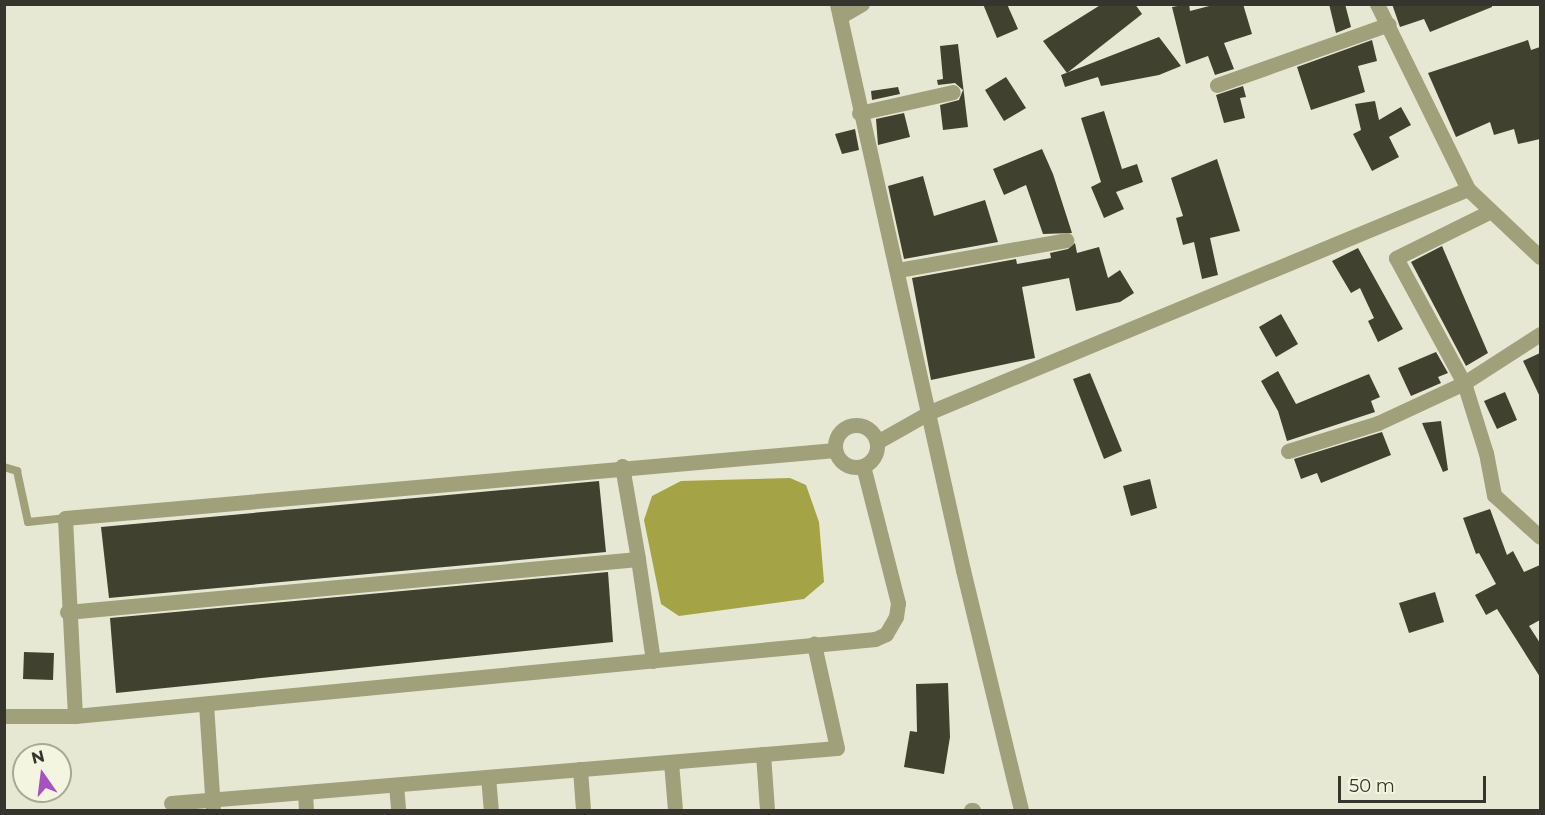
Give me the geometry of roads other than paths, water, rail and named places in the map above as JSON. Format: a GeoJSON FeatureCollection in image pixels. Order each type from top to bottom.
{"type":"FeatureCollection","features":[{"type":"Feature","properties":{"kind":"street"},"geometry":{"type":"LineString","coordinates":[[862,4],[839,10],[859,113],[898,270],[963,570],[1021,810]]}},
{"type":"Feature","properties":{"kind":"street"},"geometry":{"type":"LineString","coordinates":[[1377,4],[1389,24],[1468,189],[1540,258]]}},
{"type":"Feature","properties":{"kind":"street"},"geometry":{"type":"LineString","coordinates":[[1217,85],[1389,24]]}},
{"type":"Feature","properties":{"kind":"street"},"geometry":{"type":"LineString","coordinates":[[859,113],[953,92]]}},
{"type":"Feature","properties":{"kind":"street"},"geometry":{"type":"LineString","coordinates":[[877,442],[930,412],[1468,189]]}},
{"type":"Feature","properties":{"kind":"street"},"geometry":{"type":"LineString","coordinates":[[1491,211],[1396,258],[1464,383],[1486,453],[1494,495],[1540,537]]}},
{"type":"Feature","properties":{"kind":"street"},"geometry":{"type":"LineString","coordinates":[[898,270],[1066,240]]}},
{"type":"Feature","properties":{"kind":"street"},"geometry":{"type":"LineString","coordinates":[[1288,451],[1378,423],[1464,383],[1540,334]]}},
{"type":"Feature","properties":{"kind":"street"},"geometry":{"type":"LineString","coordinates":[[856,425],[870,430],[877,442],[874,456],[863,466],[842,462],[835,450],[838,435],[856,425]]}},
{"type":"Feature","properties":{"kind":"street"},"geometry":{"type":"LineString","coordinates":[[75,716],[67,612],[65,518],[622,466],[835,450]]}},
{"type":"Feature","properties":{"kind":"street"},"geometry":{"type":"LineString","coordinates":[[622,466],[653,661]]}},
{"type":"Feature","properties":{"kind":"street"},"geometry":{"type":"LineString","coordinates":[[4,716],[75,716],[875,639],[886,634],[896,617],[897,603],[863,466]]}},
{"type":"Feature","properties":{"kind":"street"},"geometry":{"type":"LineString","coordinates":[[67,612],[638,559]]}},
{"type":"Feature","properties":{"kind":"street"},"geometry":{"type":"LineString","coordinates":[[171,803],[213,805],[304,792],[837,748],[814,644]]}},
{"type":"Feature","properties":{"kind":"street"},"geometry":{"type":"LineString","coordinates":[[206,704],[213,805]]}},
{"type":"Feature","properties":{"kind":"street"},"geometry":{"type":"LineString","coordinates":[[763,754],[767,810]]}},
{"type":"Feature","properties":{"kind":"street"},"geometry":{"type":"LineString","coordinates":[[671,762],[675,810]]}},
{"type":"Feature","properties":{"kind":"street"},"geometry":{"type":"LineString","coordinates":[[580,769],[583,810]]}},
{"type":"Feature","properties":{"kind":"street"},"geometry":{"type":"LineString","coordinates":[[488,777],[490,810]]}},
{"type":"Feature","properties":{"kind":"street"},"geometry":{"type":"LineString","coordinates":[[396,785],[398,810]]}},
{"type":"Feature","properties":{"kind":"street"},"geometry":{"type":"LineString","coordinates":[[304,792],[306,810]]}},
{"type":"Feature","properties":{"kind":"lane"},"geometry":{"type":"LineString","coordinates":[[4,467],[17,471],[28,522],[65,518]]}}]}
